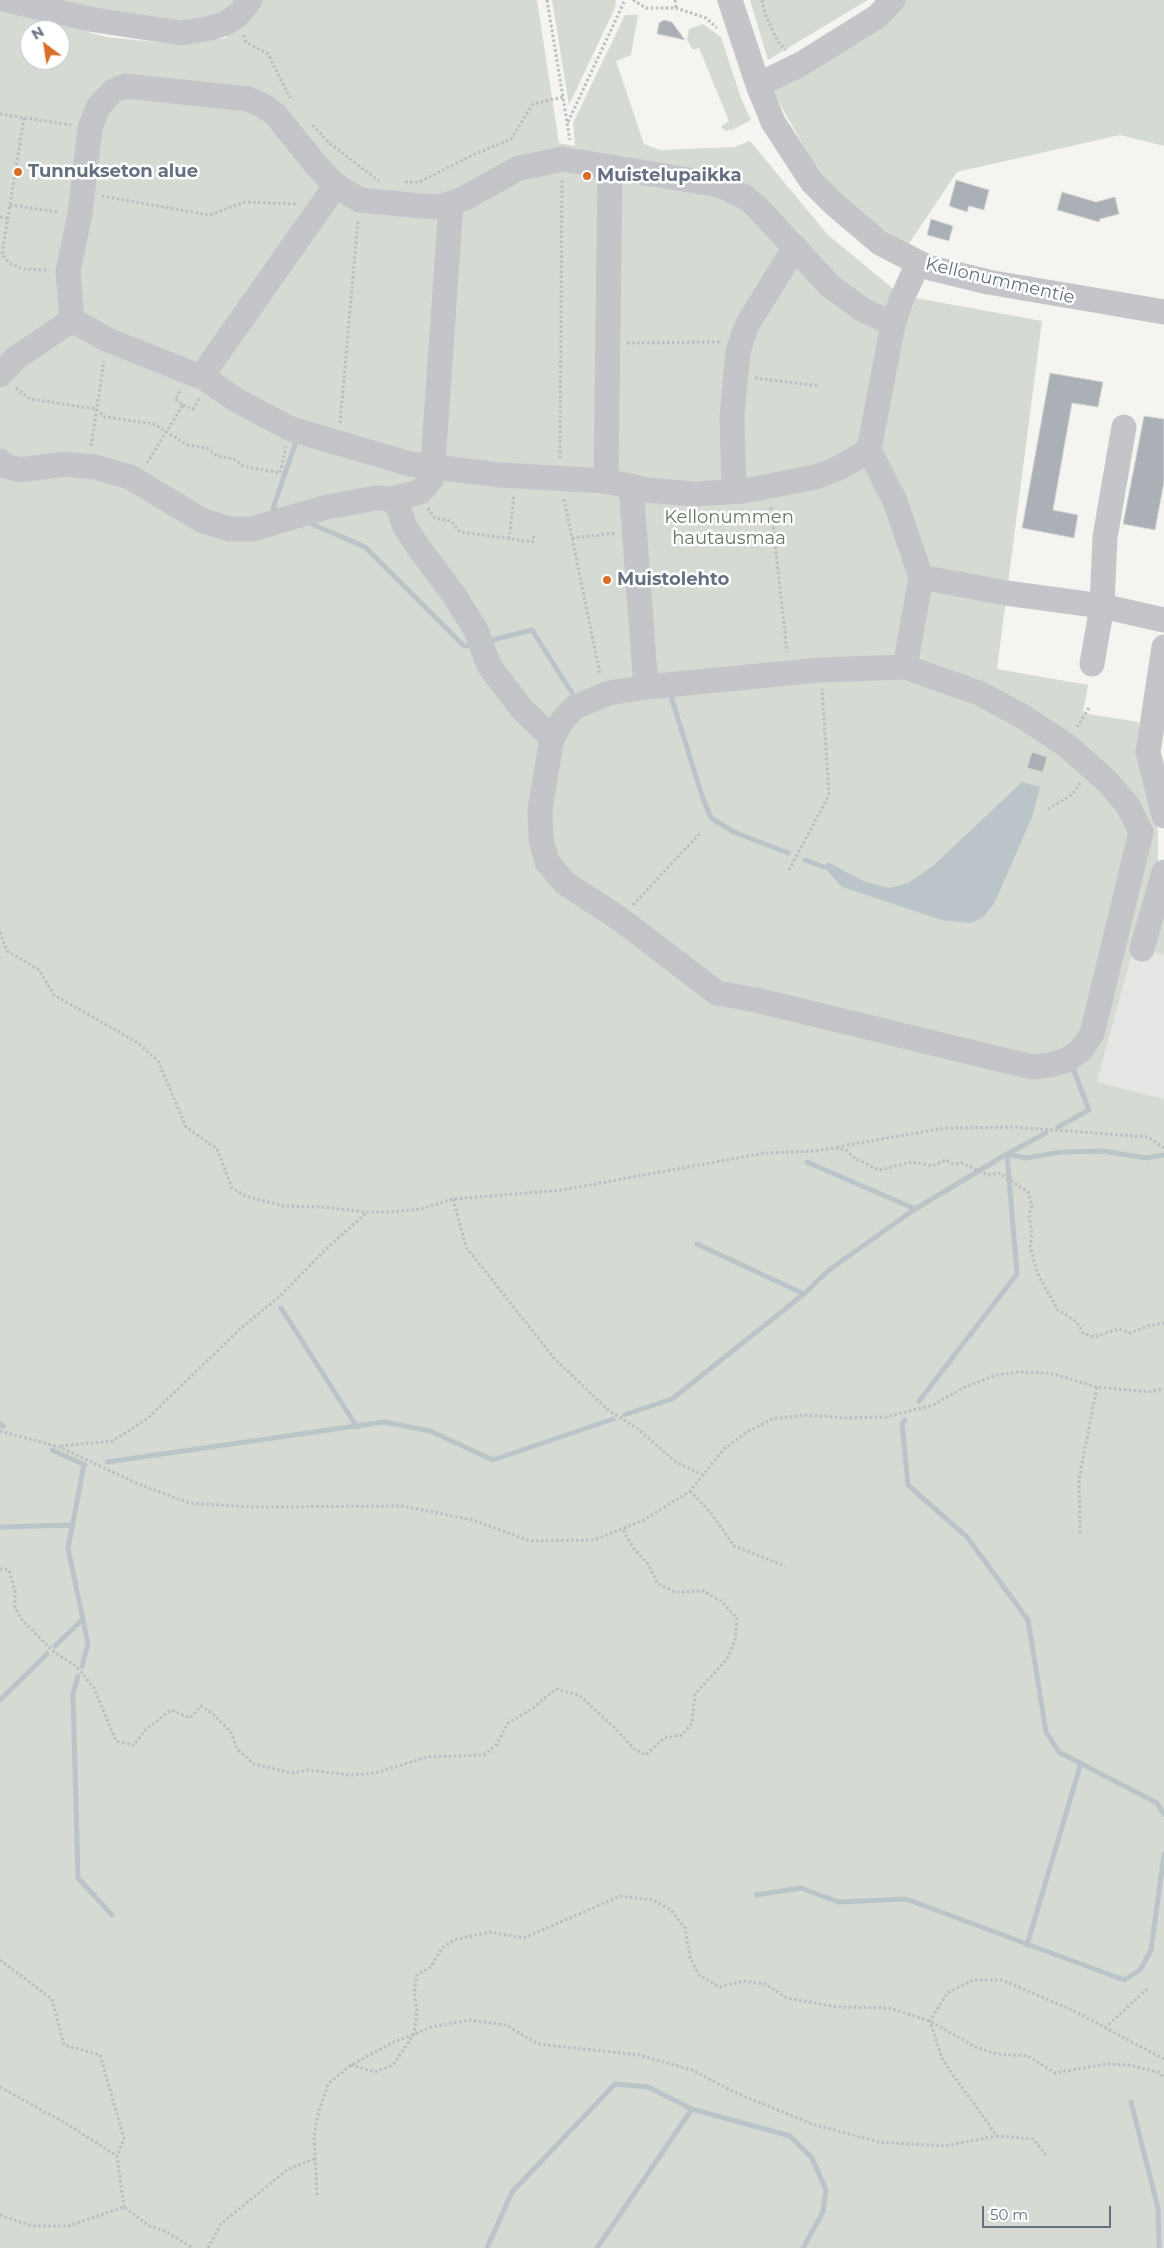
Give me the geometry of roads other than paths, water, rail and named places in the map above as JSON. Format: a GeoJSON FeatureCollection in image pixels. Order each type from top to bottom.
{"type":"FeatureCollection","features":[{"type":"Feature","properties":{"kind":"street"},"geometry":{"type":"LineString","coordinates":[[7,0],[89,19],[181,33],[226,23],[244,8]]}},
{"type":"Feature","properties":{"kind":"street"},"geometry":{"type":"LineString","coordinates":[[758,85],[801,64],[878,16],[893,0]]}},
{"type":"Feature","properties":{"kind":"street","name":"Kellonummentie"},"geometry":{"type":"LineString","coordinates":[[724,10],[773,122],[812,182],[834,204],[880,243],[927,268],[988,282],[1164,312]]}},
{"type":"Feature","properties":{"kind":"street"},"geometry":{"type":"LineString","coordinates":[[72,320],[68,271],[81,204],[90,128],[98,107],[113,91],[126,86],[248,99],[264,106],[276,115],[316,165],[336,184],[360,200],[440,207],[465,198],[518,169],[562,159],[718,185],[745,197],[757,207],[830,286],[863,310],[893,324]]}},
{"type":"Feature","properties":{"kind":"street"},"geometry":{"type":"LineString","coordinates":[[606,481],[610,166]]}},
{"type":"Feature","properties":{"kind":"street"},"geometry":{"type":"LineString","coordinates":[[196,375],[336,184]]}},
{"type":"Feature","properties":{"kind":"street"},"geometry":{"type":"LineString","coordinates":[[0,461],[2,465],[20,470],[64,464],[88,467],[136,480],[203,521],[230,529],[252,529],[327,506],[376,498],[391,499],[420,492],[432,478],[451,203]]}},
{"type":"Feature","properties":{"kind":"street"},"geometry":{"type":"LineString","coordinates":[[734,491],[732,416],[735,376],[741,342],[747,325],[795,248]]}},
{"type":"Feature","properties":{"kind":"street"},"geometry":{"type":"LineString","coordinates":[[905,668],[921,578],[895,501],[870,450],[893,324],[900,301],[918,263]]}},
{"type":"Feature","properties":{"kind":"street"},"geometry":{"type":"LineString","coordinates":[[72,320],[108,340],[215,384],[236,400],[291,429],[410,464],[517,476],[606,481],[694,494],[734,491],[816,477],[841,467],[870,450]]}},
{"type":"Feature","properties":{"kind":"street"},"geometry":{"type":"LineString","coordinates":[[0,375],[16,358],[72,320]]}},
{"type":"Feature","properties":{"kind":"street"},"geometry":{"type":"LineString","coordinates":[[1092,664],[1102,606],[1105,537],[1124,427]]}},
{"type":"Feature","properties":{"kind":"street"},"geometry":{"type":"LineString","coordinates":[[630,486],[646,687]]}},
{"type":"Feature","properties":{"kind":"street"},"geometry":{"type":"LineString","coordinates":[[391,499],[398,507],[405,527],[416,544],[454,595],[476,630],[489,666],[522,709],[552,738]]}},
{"type":"Feature","properties":{"kind":"street"},"geometry":{"type":"LineString","coordinates":[[921,578],[1006,593],[1102,606],[1164,620]]}},
{"type":"Feature","properties":{"kind":"street"},"geometry":{"type":"LineString","coordinates":[[1164,647],[1148,752],[1164,816]]}},
{"type":"Feature","properties":{"kind":"street"},"geometry":{"type":"LineString","coordinates":[[905,668],[979,693],[1066,745],[1091,767],[1128,806],[1141,832],[1092,1034],[1081,1050],[1067,1060],[1050,1065],[1032,1067],[756,1000],[717,993],[620,919],[565,883],[547,862],[540,839],[540,809],[552,738],[564,718],[575,707],[604,695],[646,687],[820,670],[905,668]]}},
{"type":"Feature","properties":{"kind":"street"},"geometry":{"type":"LineString","coordinates":[[1142,949],[1164,872]]}},
{"type":"Feature","properties":{"kind":"waterway"},"geometry":{"type":"LineString","coordinates":[[277,510],[273,508],[297,439]]}},
{"type":"Feature","properties":{"kind":"waterway"},"geometry":{"type":"LineString","coordinates":[[312,524],[365,547],[464,646],[467,646]]}},
{"type":"Feature","properties":{"kind":"waterway"},"geometry":{"type":"LineString","coordinates":[[488,641],[532,630],[572,693]]}},
{"type":"Feature","properties":{"kind":"waterway"},"geometry":{"type":"LineString","coordinates":[[670,693],[703,799],[711,818],[734,832],[788,853]]}},
{"type":"Feature","properties":{"kind":"waterway"},"geometry":{"type":"LineString","coordinates":[[805,860],[824,867]]}},
{"type":"Feature","properties":{"kind":"waterway"},"geometry":{"type":"LineString","coordinates":[[1058,1127],[1089,1110],[1074,1071]]}},
{"type":"Feature","properties":{"kind":"waterway"},"geometry":{"type":"LineString","coordinates":[[919,1401],[1017,1274],[1007,1154],[1046,1133]]}},
{"type":"Feature","properties":{"kind":"waterway"},"geometry":{"type":"LineString","coordinates":[[624,1415],[672,1399],[804,1294],[829,1270],[915,1209],[1007,1154],[1026,1158],[1062,1152],[1103,1151],[1147,1158],[1164,1155]]}},
{"type":"Feature","properties":{"kind":"waterway"},"geometry":{"type":"LineString","coordinates":[[807,1162],[915,1209]]}},
{"type":"Feature","properties":{"kind":"waterway"},"geometry":{"type":"LineString","coordinates":[[697,1244],[804,1294]]}},
{"type":"Feature","properties":{"kind":"waterway"},"geometry":{"type":"LineString","coordinates":[[281,1308],[357,1427]]}},
{"type":"Feature","properties":{"kind":"waterway"},"geometry":{"type":"LineString","coordinates":[[107,1462],[384,1422],[430,1431],[493,1460],[613,1419]]}},
{"type":"Feature","properties":{"kind":"waterway"},"geometry":{"type":"LineString","coordinates":[[905,1420],[902,1424],[908,1485],[967,1537],[1028,1620],[1046,1732],[1059,1752],[1157,1803],[1164,1814]]}},
{"type":"Feature","properties":{"kind":"waterway"},"geometry":{"type":"LineString","coordinates":[[52,1450],[85,1465]]}},
{"type":"Feature","properties":{"kind":"waterway"},"geometry":{"type":"LineString","coordinates":[[82,1666],[88,1644],[68,1548],[84,1465]]}},
{"type":"Feature","properties":{"kind":"waterway"},"geometry":{"type":"LineString","coordinates":[[0,1527],[72,1525]]}},
{"type":"Feature","properties":{"kind":"waterway"},"geometry":{"type":"LineString","coordinates":[[55,1646],[83,1619]]}},
{"type":"Feature","properties":{"kind":"waterway"},"geometry":{"type":"LineString","coordinates":[[0,1700],[47,1654]]}},
{"type":"Feature","properties":{"kind":"waterway"},"geometry":{"type":"LineString","coordinates":[[78,1676],[73,1694],[78,1878],[112,1915]]}},
{"type":"Feature","properties":{"kind":"waterway"},"geometry":{"type":"LineString","coordinates":[[1027,1945],[1081,1763]]}},
{"type":"Feature","properties":{"kind":"waterway"},"geometry":{"type":"LineString","coordinates":[[756,1895],[801,1888],[838,1902],[906,1899],[1124,1980],[1140,1970],[1151,1950],[1164,1854]]}},
{"type":"Feature","properties":{"kind":"waterway"},"geometry":{"type":"LineString","coordinates":[[487,2248],[512,2192],[615,2084],[648,2087],[692,2109],[790,2136],[812,2158],[826,2190],[823,2212],[803,2248]]}},
{"type":"Feature","properties":{"kind":"waterway"},"geometry":{"type":"LineString","coordinates":[[1131,2102],[1158,2208],[1159,2248]]}},
{"type":"Feature","properties":{"kind":"waterway"},"geometry":{"type":"LineString","coordinates":[[597,2248],[692,2109]]}},
{"type":"Feature","properties":{"kind":"place","name":"Tunnukseton alue"},"geometry":{"type":"Point","coordinates":[18,172]}},
{"type":"Feature","properties":{"kind":"place","name":"Muistelupaikka"},"geometry":{"type":"Point","coordinates":[587,176]}},
{"type":"Feature","properties":{"kind":"place","name":"Muistolehto"},"geometry":{"type":"Point","coordinates":[607,580]}},
{"type":"Feature","properties":{"kind":"park label","name":"Kellonummen hautausmaa"},"geometry":{"type":"Point","coordinates":[729,528]}}]}
